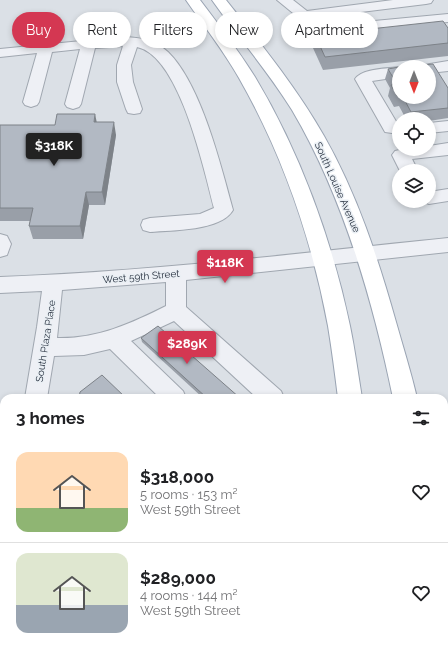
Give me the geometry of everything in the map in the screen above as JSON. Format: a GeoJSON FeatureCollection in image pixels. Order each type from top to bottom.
{"type":"FeatureCollection","features":[{"type":"Feature","properties":{"kind":"main road"},"geometry":{"type":"LineString","coordinates":[[193,0],[239,65],[267,114],[282,148],[307,212],[322,258],[339,327],[349,394]]}},
{"type":"Feature","properties":{"kind":"main road","name":"South Louise Avenue"},"geometry":{"type":"LineString","coordinates":[[220,0],[278,76],[318,139],[348,204],[366,254],[404,394]]}},
{"type":"Feature","properties":{"kind":"street"},"geometry":{"type":"LineString","coordinates":[[284,0],[304,16],[340,11],[374,3],[420,1]]}},
{"type":"Feature","properties":{"kind":"street"},"geometry":{"type":"LineString","coordinates":[[324,0],[340,11]]}},
{"type":"Feature","properties":{"kind":"street"},"geometry":{"type":"LineString","coordinates":[[378,25],[448,18]]}},
{"type":"Feature","properties":{"kind":"street"},"geometry":{"type":"LineString","coordinates":[[131,42],[147,45],[156,49],[167,61],[178,78],[202,129],[224,210],[219,216],[202,220],[150,225]]}},
{"type":"Feature","properties":{"kind":"street"},"geometry":{"type":"LineString","coordinates":[[0,68],[3,52],[46,48],[32,102]]}},
{"type":"Feature","properties":{"kind":"street"},"geometry":{"type":"LineString","coordinates":[[73,104],[88,48]]}},
{"type":"Feature","properties":{"kind":"street"},"geometry":{"type":"LineString","coordinates":[[129,48],[124,65],[125,82],[134,109]]}},
{"type":"Feature","properties":{"kind":"street"},"geometry":{"type":"LineString","coordinates":[[436,67],[448,66]]}},
{"type":"Feature","properties":{"kind":"street"},"geometry":{"type":"LineString","coordinates":[[392,73],[369,76],[363,79],[392,128]]}},
{"type":"Feature","properties":{"kind":"street"},"geometry":{"type":"LineString","coordinates":[[436,127],[448,126]]}},
{"type":"Feature","properties":{"kind":"street"},"geometry":{"type":"LineString","coordinates":[[406,164],[401,155],[448,149]]}},
{"type":"Feature","properties":{"kind":"street"},"geometry":{"type":"LineString","coordinates":[[436,197],[448,195]]}},
{"type":"Feature","properties":{"kind":"street"},"geometry":{"type":"LineString","coordinates":[[0,241],[0,250]]}},
{"type":"Feature","properties":{"kind":"street","name":"West 59th Street"},"geometry":{"type":"LineString","coordinates":[[0,285],[53,283],[176,273],[448,245]]}},
{"type":"Feature","properties":{"kind":"street"},"geometry":{"type":"LineString","coordinates":[[176,273],[176,310],[269,394]]}},
{"type":"Feature","properties":{"kind":"street","name":"South Plaza Place"},"geometry":{"type":"LineString","coordinates":[[37,394],[48,326],[53,283]]}},
{"type":"Feature","properties":{"kind":"street"},"geometry":{"type":"LineString","coordinates":[[44,347],[83,346],[113,338],[147,325],[176,310]]}},
{"type":"Feature","properties":{"kind":"street"},"geometry":{"type":"LineString","coordinates":[[113,338],[171,394]]}},
{"type":"Feature","properties":{"kind":"building"},"geometry":{"type":"Polygon","coordinates":[[[443,21],[448,28],[448,43],[325,57],[321,48],[378,48],[378,28],[443,21]]]}},
{"type":"Feature","properties":{"kind":"building"},"geometry":{"type":"Polygon","coordinates":[[[392,68],[392,76],[388,69],[392,68]]]}},
{"type":"Feature","properties":{"kind":"building"},"geometry":{"type":"Polygon","coordinates":[[[436,69],[448,88],[448,108],[411,112],[407,104],[436,104],[436,69]]]}},
{"type":"Feature","properties":{"kind":"building"},"geometry":{"type":"Polygon","coordinates":[[[57,114],[95,114],[94,122],[114,122],[102,192],[86,192],[80,226],[29,226],[33,208],[0,208],[0,125],[55,125],[57,114]]]}},
{"type":"Feature","properties":{"kind":"building"},"geometry":{"type":"Polygon","coordinates":[[[158,326],[235,394],[203,394],[141,338],[158,326]]]}},
{"type":"Feature","properties":{"kind":"building"},"geometry":{"type":"Polygon","coordinates":[[[102,375],[122,394],[80,394],[80,392],[102,375]]]}}]}
